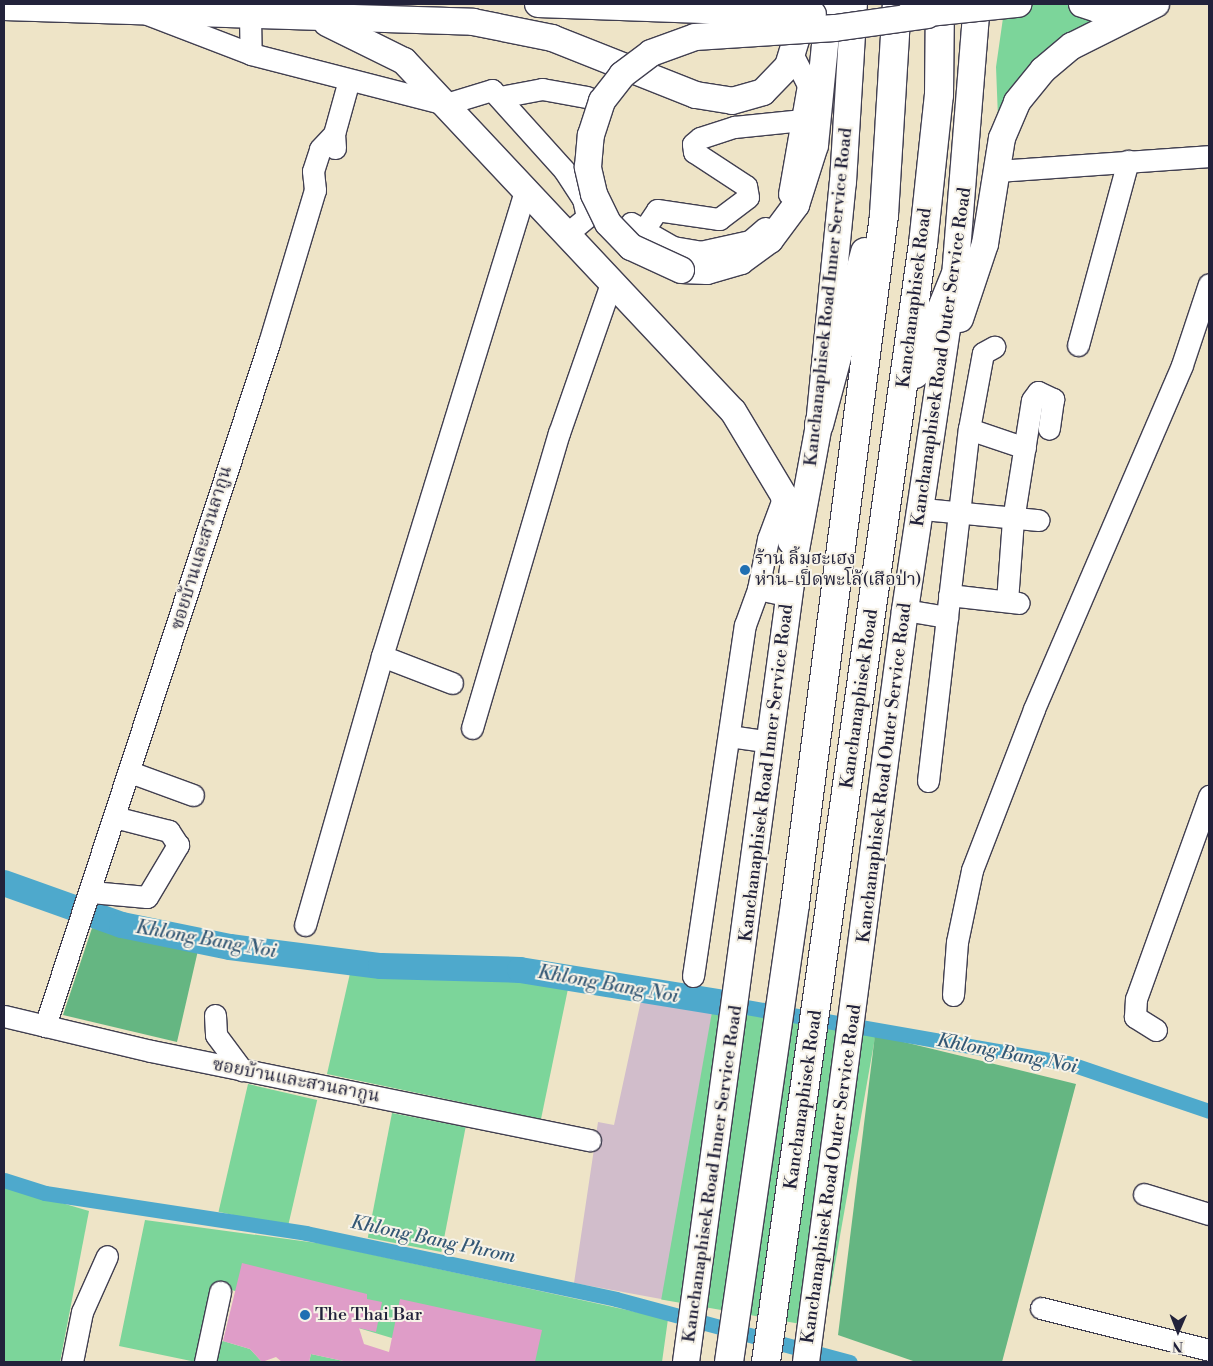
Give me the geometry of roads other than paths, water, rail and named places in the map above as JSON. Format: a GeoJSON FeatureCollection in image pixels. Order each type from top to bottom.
{"type":"FeatureCollection","features":[{"type":"Feature","properties":{"kind":"highway","name":"Kanchanaphisek Road"},"geometry":{"type":"LineString","coordinates":[[729,1362],[795,904],[884,215],[897,4]]}},
{"type":"Feature","properties":{"kind":"highway","name":"Kanchanaphisek Road"},"geometry":{"type":"LineString","coordinates":[[766,1362],[900,411],[939,95],[933,9]]}},
{"type":"Feature","properties":{"kind":"highway"},"geometry":{"type":"LineString","coordinates":[[819,425],[867,244],[884,215]]}},
{"type":"Feature","properties":{"kind":"highway"},"geometry":{"type":"LineString","coordinates":[[900,411],[955,276]]}},
{"type":"Feature","properties":{"kind":"main road"},"geometry":{"type":"LineString","coordinates":[[538,4],[933,9],[1018,4]]}},
{"type":"Feature","properties":{"kind":"main road"},"geometry":{"type":"LineString","coordinates":[[4,7],[473,22],[517,29],[578,46],[720,101],[743,100],[763,92],[780,76],[792,53],[794,4]]}},
{"type":"Feature","properties":{"kind":"main road"},"geometry":{"type":"LineString","coordinates":[[830,4],[815,145],[796,205],[770,240],[741,261],[707,270],[682,270],[631,247],[608,223],[594,194],[588,167],[590,134],[602,102],[622,75],[651,53],[695,37],[835,28],[933,9]]}},
{"type":"Feature","properties":{"kind":"main road","name":"Kanchanaphisek Road Inner Service Road"},"geometry":{"type":"LineString","coordinates":[[686,1362],[752,899],[794,561],[819,425],[847,138],[854,4]]}},
{"type":"Feature","properties":{"kind":"main road","name":"Kanchanaphisek Road Outer Service Road"},"geometry":{"type":"LineString","coordinates":[[806,1362],[867,913],[905,610],[923,509],[955,276],[977,4]]}},
{"type":"Feature","properties":{"kind":"main road"},"geometry":{"type":"LineString","coordinates":[[1082,4],[1097,9],[1155,4]]}},
{"type":"Feature","properties":{"kind":"main road"},"geometry":{"type":"LineString","coordinates":[[940,376],[980,264],[996,171],[1008,119],[1043,70],[1098,30],[1155,4]]}},
{"type":"Feature","properties":{"kind":"main road"},"geometry":{"type":"LineString","coordinates":[[291,16],[322,21],[379,45],[404,62],[568,233],[733,411],[784,496],[794,561]]}},
{"type":"Feature","properties":{"kind":"street"},"geometry":{"type":"LineString","coordinates":[[142,12],[250,54],[446,104],[480,92],[492,90],[564,170],[583,199],[586,216],[568,233]]}},
{"type":"Feature","properties":{"kind":"street"},"geometry":{"type":"LineString","coordinates":[[250,15],[250,54]]}},
{"type":"Feature","properties":{"kind":"street"},"geometry":{"type":"LineString","coordinates":[[792,53],[808,84],[803,120],[789,196],[781,214],[750,241],[700,252],[673,247],[637,227],[657,210],[719,219],[748,197],[746,186],[694,152],[693,144],[700,138],[734,127],[803,120]]}},
{"type":"Feature","properties":{"kind":"street","name":"ซอยบ้านและสวนลากูน"},"geometry":{"type":"LineString","coordinates":[[45,1026],[89,899],[315,190],[313,171],[320,149],[334,134],[350,80]]}},
{"type":"Feature","properties":{"kind":"street"},"geometry":{"type":"LineString","coordinates":[[500,97],[542,89],[587,97]]}},
{"type":"Feature","properties":{"kind":"street"},"geometry":{"type":"LineString","coordinates":[[996,171],[1209,156]]}},
{"type":"Feature","properties":{"kind":"street"},"geometry":{"type":"LineString","coordinates":[[1078,346],[1128,161]]}},
{"type":"Feature","properties":{"kind":"street"},"geometry":{"type":"LineString","coordinates":[[305,926],[382,656],[526,189]]}},
{"type":"Feature","properties":{"kind":"street"},"geometry":{"type":"LineString","coordinates":[[472,728],[559,433],[612,281]]}},
{"type":"Feature","properties":{"kind":"street"},"geometry":{"type":"LineString","coordinates":[[953,995],[957,942],[972,870],[1034,709],[1182,365],[1209,284]]}},
{"type":"Feature","properties":{"kind":"street"},"geometry":{"type":"LineString","coordinates":[[928,781],[969,429],[983,353],[994,347]]}},
{"type":"Feature","properties":{"kind":"street"},"geometry":{"type":"LineString","coordinates":[[949,595],[1013,602],[1013,520],[1025,448],[1038,392],[1053,399],[1049,429]]}},
{"type":"Feature","properties":{"kind":"street"},"geometry":{"type":"LineString","coordinates":[[969,429],[1025,448]]}},
{"type":"Feature","properties":{"kind":"street"},"geometry":{"type":"LineString","coordinates":[[693,976],[745,625],[758,589],[768,539],[784,496]]}},
{"type":"Feature","properties":{"kind":"street"},"geometry":{"type":"LineString","coordinates":[[923,509],[1013,520],[1038,520]]}},
{"type":"Feature","properties":{"kind":"street"},"geometry":{"type":"LineString","coordinates":[[758,589],[790,596]]}},
{"type":"Feature","properties":{"kind":"street"},"geometry":{"type":"LineString","coordinates":[[905,610],[947,617]]}},
{"type":"Feature","properties":{"kind":"street"},"geometry":{"type":"LineString","coordinates":[[382,656],[452,683]]}},
{"type":"Feature","properties":{"kind":"street"},"geometry":{"type":"LineString","coordinates":[[728,736],[771,742]]}},
{"type":"Feature","properties":{"kind":"street"},"geometry":{"type":"LineString","coordinates":[[130,772],[193,795]]}},
{"type":"Feature","properties":{"kind":"street"},"geometry":{"type":"LineString","coordinates":[[1156,1030],[1135,1017],[1136,999],[1209,796]]}},
{"type":"Feature","properties":{"kind":"street"},"geometry":{"type":"LineString","coordinates":[[89,899],[147,897],[178,845],[169,831],[114,817]]}},
{"type":"Feature","properties":{"kind":"street"},"geometry":{"type":"LineString","coordinates":[[215,1015],[216,1035],[242,1070]]}},
{"type":"Feature","properties":{"kind":"street","name":"ซอยบ้านและสวนลากูน"},"geometry":{"type":"LineString","coordinates":[[4,1016],[242,1070],[590,1140]]}},
{"type":"Feature","properties":{"kind":"street"},"geometry":{"type":"LineString","coordinates":[[1144,1194],[1209,1214]]}},
{"type":"Feature","properties":{"kind":"street"},"geometry":{"type":"LineString","coordinates":[[72,1362],[82,1312],[106,1256]]}},
{"type":"Feature","properties":{"kind":"street"},"geometry":{"type":"LineString","coordinates":[[205,1362],[220,1292]]}},
{"type":"Feature","properties":{"kind":"street"},"geometry":{"type":"LineString","coordinates":[[1041,1308],[1209,1350]]}},
{"type":"Feature","properties":{"kind":"waterway","name":"Khlong Bang Noi"},"geometry":{"type":"LineString","coordinates":[[4,883],[122,925],[230,947],[381,966],[520,970],[729,1004]]}},
{"type":"Feature","properties":{"kind":"waterway","name":"Khlong Bang Noi"},"geometry":{"type":"LineString","coordinates":[[729,1004],[1068,1063],[1209,1111]]}},
{"type":"Feature","properties":{"kind":"waterway","name":"Khlong Bang Phrom"},"geometry":{"type":"LineString","coordinates":[[4,1180],[45,1193],[306,1233],[616,1299],[850,1362]]}},
{"type":"Feature","properties":{"kind":"place","name":"ร้าน ลิ้มฮะเฮง ห่าน-เป็ดพะโล้(เสือป่า)"},"geometry":{"type":"Point","coordinates":[745,570]}},
{"type":"Feature","properties":{"kind":"place","name":"The Thai Bar"},"geometry":{"type":"Point","coordinates":[305,1315]}}]}
